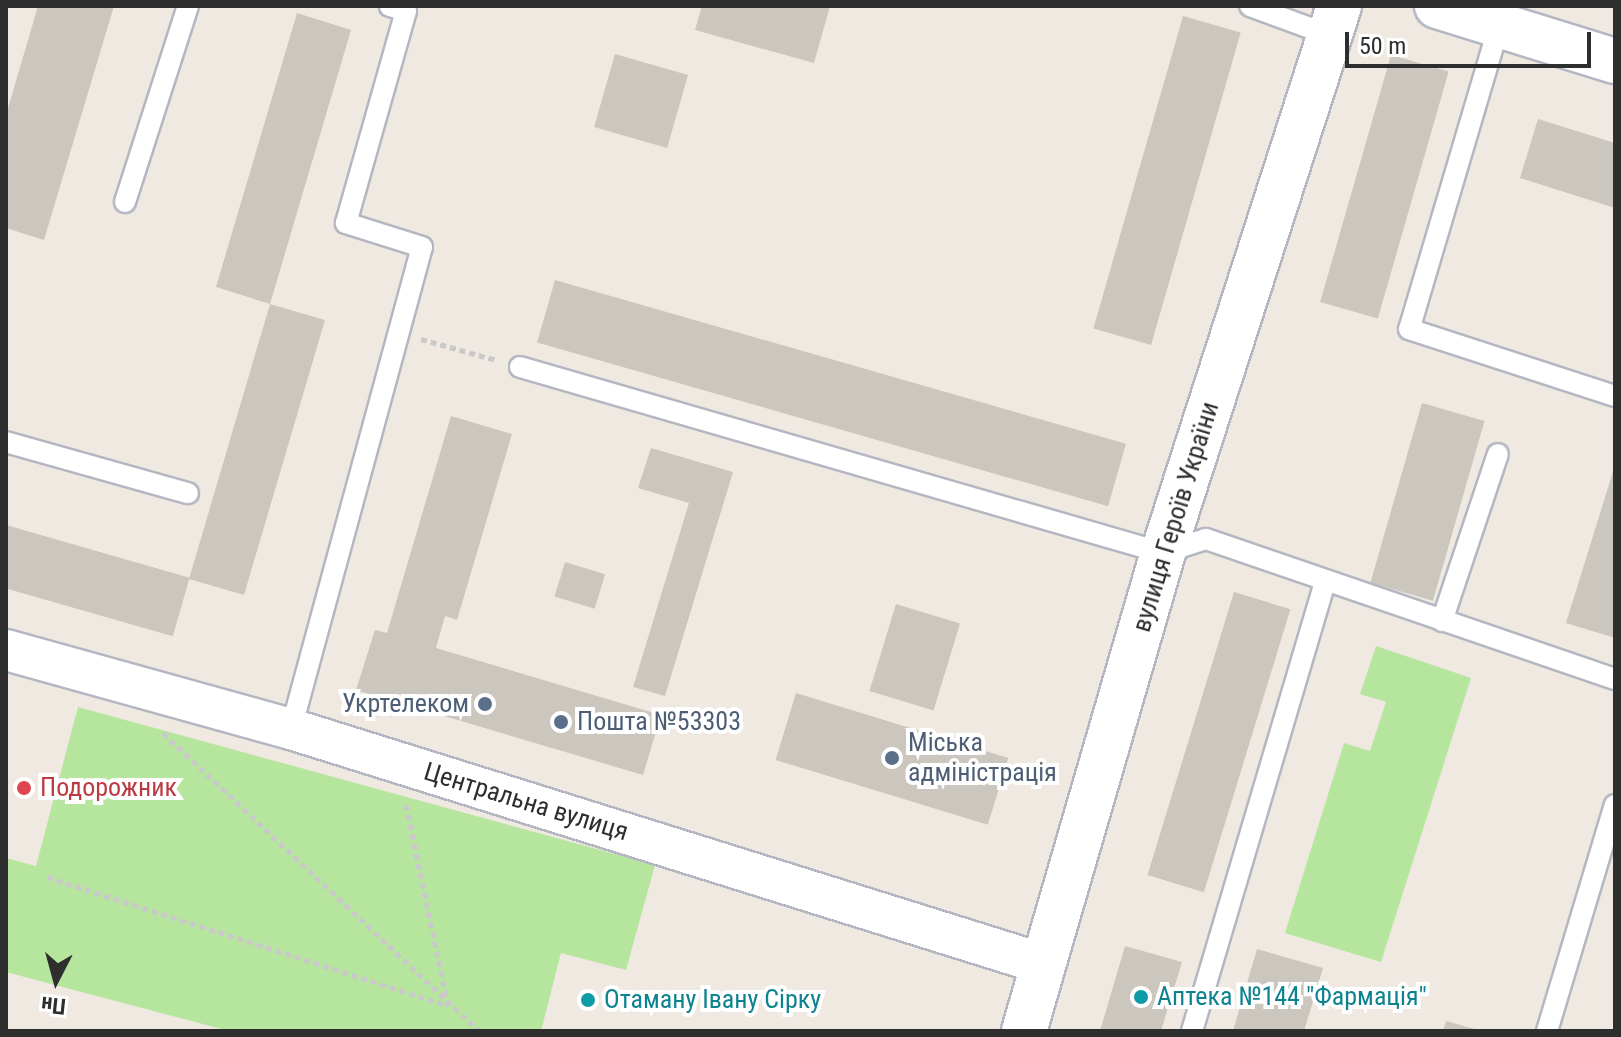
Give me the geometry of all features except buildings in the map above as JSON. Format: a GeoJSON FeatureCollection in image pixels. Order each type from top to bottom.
{"type":"FeatureCollection","features":[{"type":"Feature","properties":{"kind":"street"},"geometry":{"type":"LineString","coordinates":[[1437,6],[1615,61]]}},
{"type":"Feature","properties":{"kind":"street","name":"вулиця Героїв України"},"geometry":{"type":"LineString","coordinates":[[1024,1031],[1163,553],[1334,21]]}},
{"type":"Feature","properties":{"kind":"street","name":"Центральна вулиця"},"geometry":{"type":"LineString","coordinates":[[6,650],[291,729],[1043,964]]}},
{"type":"Feature","properties":{"kind":"lane"},"geometry":{"type":"LineString","coordinates":[[125,202],[188,6]]}},
{"type":"Feature","properties":{"kind":"lane"},"geometry":{"type":"LineString","coordinates":[[291,729],[422,247],[346,223],[406,11],[390,6]]}},
{"type":"Feature","properties":{"kind":"lane"},"geometry":{"type":"LineString","coordinates":[[1250,6],[1334,21]]}},
{"type":"Feature","properties":{"kind":"lane"},"geometry":{"type":"LineString","coordinates":[[1499,26],[1409,329],[1615,396]]}},
{"type":"Feature","properties":{"kind":"lane"},"geometry":{"type":"LineString","coordinates":[[520,367],[1163,553],[1206,539],[1615,679]]}},
{"type":"Feature","properties":{"kind":"lane"},"geometry":{"type":"LineString","coordinates":[[6,442],[188,493]]}},
{"type":"Feature","properties":{"kind":"lane"},"geometry":{"type":"LineString","coordinates":[[1442,621],[1498,454]]}},
{"type":"Feature","properties":{"kind":"lane"},"geometry":{"type":"LineString","coordinates":[[1192,1031],[1325,581]]}},
{"type":"Feature","properties":{"kind":"lane"},"geometry":{"type":"LineString","coordinates":[[1547,1031],[1615,805]]}},
{"type":"Feature","properties":{"kind":"path"},"geometry":{"type":"LineString","coordinates":[[398,332],[520,367]]}},
{"type":"Feature","properties":{"kind":"path"},"geometry":{"type":"LineString","coordinates":[[154,724],[448,1006],[479,1031]]}},
{"type":"Feature","properties":{"kind":"path"},"geometry":{"type":"LineString","coordinates":[[397,762],[448,1006]]}},
{"type":"Feature","properties":{"kind":"path"},"geometry":{"type":"LineString","coordinates":[[47,877],[448,1006]]}},
{"type":"Feature","properties":{"kind":"green space"},"geometry":{"type":"Polygon","coordinates":[[[1376,646],[1471,678],[1381,962],[1285,933],[1344,743],[1370,751],[1386,702],[1360,694],[1376,646]]]}},
{"type":"Feature","properties":{"kind":"green space"},"geometry":{"type":"Polygon","coordinates":[[[78,707],[655,865],[626,970],[561,953],[541,1031],[229,1031],[6,972],[6,858],[36,866],[78,707]]]}},
{"type":"Feature","properties":{"kind":"place","name":"Укртелеком"},"geometry":{"type":"Point","coordinates":[485,704]}},
{"type":"Feature","properties":{"kind":"place","name":"Пошта №53303"},"geometry":{"type":"Point","coordinates":[561,722]}},
{"type":"Feature","properties":{"kind":"place","name":"Мiська адмiнicтрацiя"},"geometry":{"type":"Point","coordinates":[892,758]}},
{"type":"Feature","properties":{"kind":"place","name":"Подорожник"},"geometry":{"type":"Point","coordinates":[24,788]}},
{"type":"Feature","properties":{"kind":"place","name":"Аптека №144 \"Фармація\""},"geometry":{"type":"Point","coordinates":[1141,997]}},
{"type":"Feature","properties":{"kind":"place","name":"Отаману Iвану Сiрку"},"geometry":{"type":"Point","coordinates":[588,1000]}}]}
